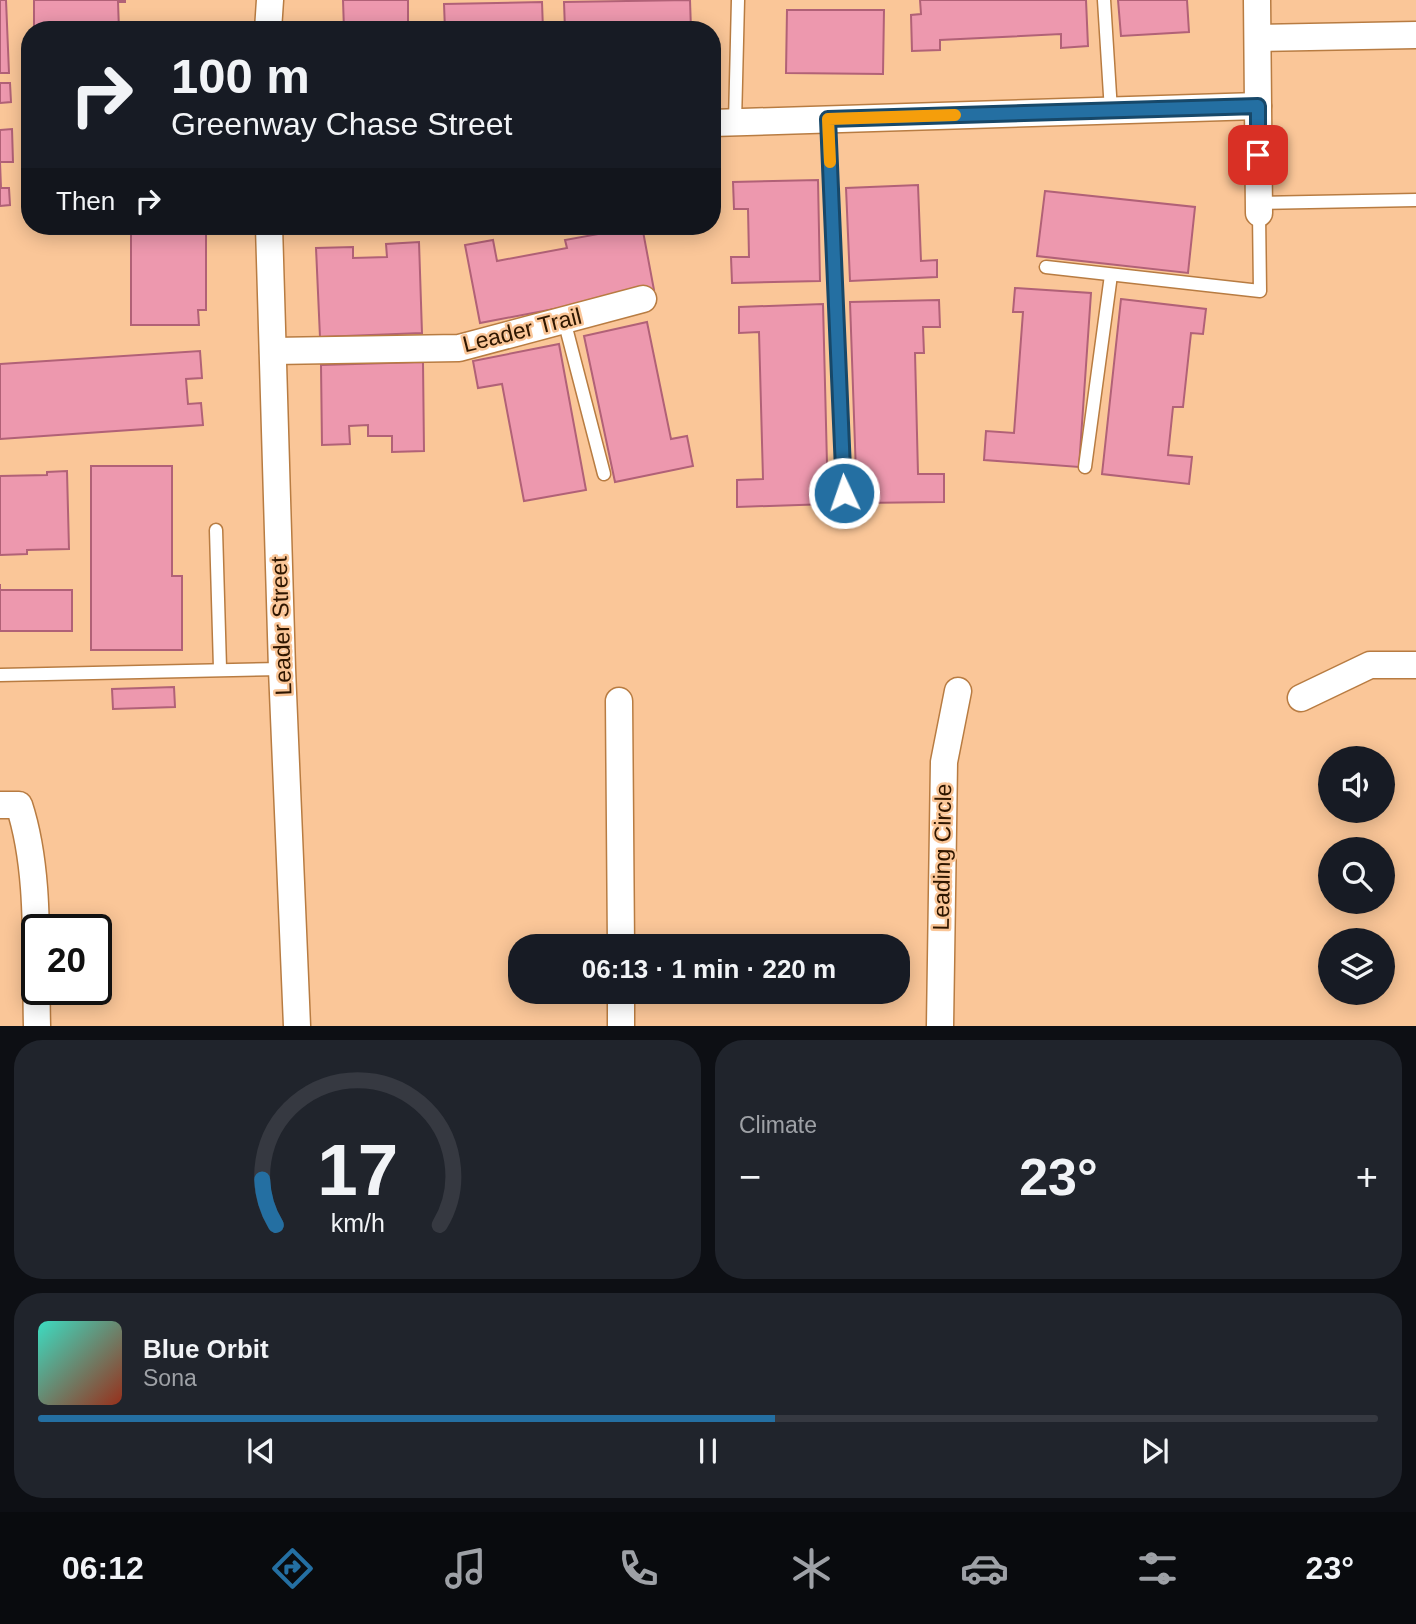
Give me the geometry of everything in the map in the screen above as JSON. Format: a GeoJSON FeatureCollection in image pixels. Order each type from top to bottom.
{"type":"FeatureCollection","features":[{"type":"Feature","properties":{"kind":"street"},"geometry":{"type":"LineString","coordinates":[[269,21],[270,0]]}},
{"type":"Feature","properties":{"kind":"street"},"geometry":{"type":"LineString","coordinates":[[1257,0],[1259,208]]}},
{"type":"Feature","properties":{"kind":"street"},"geometry":{"type":"LineString","coordinates":[[1258,38],[1416,35]]}},
{"type":"Feature","properties":{"kind":"street"},"geometry":{"type":"LineString","coordinates":[[724,122],[1258,106]]}},
{"type":"Feature","properties":{"kind":"street","name":"Leader Street"},"geometry":{"type":"LineString","coordinates":[[269,235],[282,669],[297,1026]]}},
{"type":"Feature","properties":{"kind":"street","name":"Leader Trail"},"geometry":{"type":"LineString","coordinates":[[273,351],[459,348],[643,299]]}},
{"type":"Feature","properties":{"kind":"street"},"geometry":{"type":"LineString","coordinates":[[1301,698],[1370,665],[1416,665]]}},
{"type":"Feature","properties":{"kind":"street","name":"Leading Circle"},"geometry":{"type":"LineString","coordinates":[[940,1026],[944,762],[958,691]]}},
{"type":"Feature","properties":{"kind":"street"},"geometry":{"type":"LineString","coordinates":[[619,701],[621,934]]}},
{"type":"Feature","properties":{"kind":"street"},"geometry":{"type":"LineString","coordinates":[[0,805],[19,805],[28,831],[34,902],[37,1026]]}},
{"type":"Feature","properties":{"kind":"street"},"geometry":{"type":"LineString","coordinates":[[621,1004],[621,1026]]}},
{"type":"Feature","properties":{"kind":"lane"},"geometry":{"type":"LineString","coordinates":[[724,122],[738,0]]}},
{"type":"Feature","properties":{"kind":"lane"},"geometry":{"type":"LineString","coordinates":[[1104,0],[1111,111]]}},
{"type":"Feature","properties":{"kind":"lane"},"geometry":{"type":"LineString","coordinates":[[828,119],[844,493]]}},
{"type":"Feature","properties":{"kind":"lane"},"geometry":{"type":"LineString","coordinates":[[1046,267],[1260,291],[1259,208],[1416,200]]}},
{"type":"Feature","properties":{"kind":"lane"},"geometry":{"type":"LineString","coordinates":[[1085,467],[1111,275]]}},
{"type":"Feature","properties":{"kind":"lane"},"geometry":{"type":"LineString","coordinates":[[564,320],[604,474]]}},
{"type":"Feature","properties":{"kind":"lane"},"geometry":{"type":"LineString","coordinates":[[216,530],[220,668]]}},
{"type":"Feature","properties":{"kind":"lane"},"geometry":{"type":"LineString","coordinates":[[0,675],[220,668],[282,669]]}},
{"type":"Feature","properties":{"kind":"building"},"geometry":{"type":"Polygon","coordinates":[[[0,0],[6,0],[9,73],[0,73],[0,0]]]}},
{"type":"Feature","properties":{"kind":"building"},"geometry":{"type":"Polygon","coordinates":[[[34,0],[125,0],[118,2],[119,21],[34,21],[34,0]]]}},
{"type":"Feature","properties":{"kind":"building"},"geometry":{"type":"Polygon","coordinates":[[[343,0],[408,0],[408,21],[344,21],[343,0]]]}},
{"type":"Feature","properties":{"kind":"building"},"geometry":{"type":"Polygon","coordinates":[[[690,0],[691,21],[565,21],[564,2],[690,0]]]}},
{"type":"Feature","properties":{"kind":"building"},"geometry":{"type":"Polygon","coordinates":[[[920,0],[1086,0],[1088,46],[1061,48],[1061,34],[940,40],[940,50],[912,51],[911,15],[921,14],[920,0]]]}},
{"type":"Feature","properties":{"kind":"building"},"geometry":{"type":"Polygon","coordinates":[[[1118,0],[1187,0],[1189,32],[1121,36],[1118,0]]]}},
{"type":"Feature","properties":{"kind":"building"},"geometry":{"type":"Polygon","coordinates":[[[542,2],[543,21],[445,21],[444,4],[542,2]]]}},
{"type":"Feature","properties":{"kind":"building"},"geometry":{"type":"Polygon","coordinates":[[[787,10],[884,10],[883,74],[786,73],[787,10]]]}},
{"type":"Feature","properties":{"kind":"building"},"geometry":{"type":"Polygon","coordinates":[[[0,83],[10,83],[11,102],[0,103],[0,83]]]}},
{"type":"Feature","properties":{"kind":"building"},"geometry":{"type":"Polygon","coordinates":[[[12,129],[13,162],[0,162],[0,130],[12,129]]]}},
{"type":"Feature","properties":{"kind":"building"},"geometry":{"type":"Polygon","coordinates":[[[0,162],[1,188],[9,188],[10,205],[0,206],[0,162]]]}},
{"type":"Feature","properties":{"kind":"building"},"geometry":{"type":"Polygon","coordinates":[[[818,180],[820,281],[732,283],[731,257],[749,257],[748,209],[734,209],[733,182],[818,180]]]}},
{"type":"Feature","properties":{"kind":"building"},"geometry":{"type":"Polygon","coordinates":[[[918,185],[921,261],[937,260],[937,277],[850,281],[846,188],[918,185]]]}},
{"type":"Feature","properties":{"kind":"building"},"geometry":{"type":"Polygon","coordinates":[[[1045,191],[1195,207],[1188,273],[1037,256],[1045,191]]]}},
{"type":"Feature","properties":{"kind":"building"},"geometry":{"type":"Polygon","coordinates":[[[131,235],[206,235],[206,310],[198,310],[199,325],[131,325],[131,235]]]}},
{"type":"Feature","properties":{"kind":"building"},"geometry":{"type":"Polygon","coordinates":[[[593,235],[644,235],[654,290],[480,323],[465,245],[493,240],[497,261],[567,248],[565,240],[593,235]]]}},
{"type":"Feature","properties":{"kind":"building"},"geometry":{"type":"Polygon","coordinates":[[[419,242],[422,333],[320,337],[316,248],[353,247],[353,258],[387,257],[386,244],[419,242]]]}},
{"type":"Feature","properties":{"kind":"building"},"geometry":{"type":"Polygon","coordinates":[[[1015,288],[1091,293],[1079,467],[984,460],[986,431],[1014,433],[1023,312],[1013,312],[1015,288]]]}},
{"type":"Feature","properties":{"kind":"building"},"geometry":{"type":"Polygon","coordinates":[[[1121,299],[1206,309],[1203,334],[1191,333],[1183,407],[1173,407],[1168,455],[1192,457],[1189,484],[1102,474],[1121,299]]]}},
{"type":"Feature","properties":{"kind":"building"},"geometry":{"type":"Polygon","coordinates":[[[939,300],[940,327],[923,327],[924,353],[915,353],[918,474],[944,474],[944,502],[857,503],[850,302],[939,300]]]}},
{"type":"Feature","properties":{"kind":"building"},"geometry":{"type":"Polygon","coordinates":[[[823,304],[828,504],[737,507],[737,480],[763,479],[759,332],[739,333],[739,307],[823,304]]]}},
{"type":"Feature","properties":{"kind":"building"},"geometry":{"type":"Polygon","coordinates":[[[647,322],[671,439],[687,436],[693,466],[615,482],[584,336],[647,322]]]}},
{"type":"Feature","properties":{"kind":"building"},"geometry":{"type":"Polygon","coordinates":[[[559,344],[586,490],[524,501],[502,384],[478,388],[473,361],[559,344]]]}},
{"type":"Feature","properties":{"kind":"building"},"geometry":{"type":"Polygon","coordinates":[[[200,351],[202,378],[186,379],[188,404],[201,403],[203,425],[0,439],[0,364],[200,351]]]}},
{"type":"Feature","properties":{"kind":"building"},"geometry":{"type":"Polygon","coordinates":[[[423,362],[424,451],[392,452],[392,436],[368,436],[368,425],[349,426],[350,444],[322,445],[321,365],[423,362]]]}},
{"type":"Feature","properties":{"kind":"building"},"geometry":{"type":"Polygon","coordinates":[[[91,466],[172,466],[172,576],[182,576],[182,650],[91,650],[91,466]]]}},
{"type":"Feature","properties":{"kind":"building"},"geometry":{"type":"Polygon","coordinates":[[[67,471],[69,549],[27,550],[27,554],[0,555],[0,476],[47,475],[47,472],[67,471]]]}},
{"type":"Feature","properties":{"kind":"building"},"geometry":{"type":"Polygon","coordinates":[[[0,590],[72,590],[72,631],[0,631],[0,590]]]}},
{"type":"Feature","properties":{"kind":"building"},"geometry":{"type":"Polygon","coordinates":[[[174,687],[175,707],[113,709],[112,689],[174,687]]]}},
{"type":"Feature","properties":{"kind":"slow traffic"},"geometry":{"type":"LineString","coordinates":[[830,162],[828,119],[955,115]]}},
{"type":"Feature","properties":{"kind":"route"},"geometry":{"type":"LineString","coordinates":[[844,493],[828,119],[1258,106],[1258,155]]}}]}
